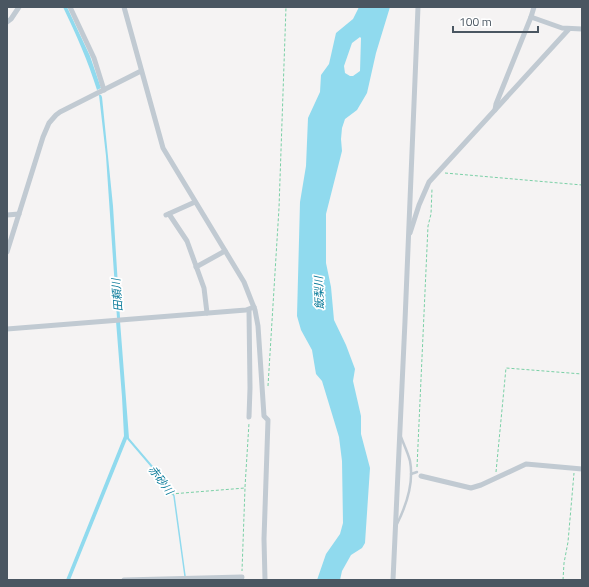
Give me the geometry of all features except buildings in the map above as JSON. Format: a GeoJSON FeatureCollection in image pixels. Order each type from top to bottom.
{"type":"FeatureCollection","features":[{"type":"Feature","properties":{"kind":"street"},"geometry":{"type":"LineString","coordinates":[[7,22],[11,19],[19,7]]}},
{"type":"Feature","properties":{"kind":"street"},"geometry":{"type":"LineString","coordinates":[[70,7],[94,58],[103,90]]}},
{"type":"Feature","properties":{"kind":"street"},"geometry":{"type":"LineString","coordinates":[[124,7],[163,148],[244,282],[254,307],[258,326],[264,416],[268,420],[264,580]]}},
{"type":"Feature","properties":{"kind":"street"},"geometry":{"type":"LineString","coordinates":[[393,580],[418,7]]}},
{"type":"Feature","properties":{"kind":"street"},"geometry":{"type":"LineString","coordinates":[[495,110],[534,7]]}},
{"type":"Feature","properties":{"kind":"street"},"geometry":{"type":"LineString","coordinates":[[531,17],[569,29],[582,29]]}},
{"type":"Feature","properties":{"kind":"street"},"geometry":{"type":"LineString","coordinates":[[408,239],[419,205],[429,182],[569,29]]}},
{"type":"Feature","properties":{"kind":"street"},"geometry":{"type":"LineString","coordinates":[[7,252],[49,123],[60,112],[141,71]]}},
{"type":"Feature","properties":{"kind":"street"},"geometry":{"type":"LineString","coordinates":[[195,202],[168,215],[185,238],[204,288],[207,313]]}},
{"type":"Feature","properties":{"kind":"street"},"geometry":{"type":"LineString","coordinates":[[7,215],[19,214]]}},
{"type":"Feature","properties":{"kind":"street"},"geometry":{"type":"LineString","coordinates":[[196,267],[225,251]]}},
{"type":"Feature","properties":{"kind":"street"},"geometry":{"type":"LineString","coordinates":[[7,329],[248,310],[254,307]]}},
{"type":"Feature","properties":{"kind":"street"},"geometry":{"type":"LineString","coordinates":[[248,310],[250,388],[249,417]]}},
{"type":"Feature","properties":{"kind":"street"},"geometry":{"type":"LineString","coordinates":[[415,473],[471,488],[495,479],[526,464],[582,469]]}},
{"type":"Feature","properties":{"kind":"street"},"geometry":{"type":"LineString","coordinates":[[124,580],[242,576]]}},
{"type":"Feature","properties":{"kind":"lane"},"geometry":{"type":"LineString","coordinates":[[395,528],[406,502],[415,473],[400,434]]}},
{"type":"Feature","properties":{"kind":"path"},"geometry":{"type":"LineString","coordinates":[[268,390],[279,208],[286,7]]}},
{"type":"Feature","properties":{"kind":"path"},"geometry":{"type":"LineString","coordinates":[[439,171],[442,173],[582,185]]}},
{"type":"Feature","properties":{"kind":"path"},"geometry":{"type":"LineString","coordinates":[[415,473],[428,226],[431,214],[433,178]]}},
{"type":"Feature","properties":{"kind":"path"},"geometry":{"type":"LineString","coordinates":[[495,479],[506,368],[582,374]]}},
{"type":"Feature","properties":{"kind":"path"},"geometry":{"type":"LineString","coordinates":[[242,576],[249,417]]}},
{"type":"Feature","properties":{"kind":"path"},"geometry":{"type":"LineString","coordinates":[[563,580],[574,469]]}},
{"type":"Feature","properties":{"kind":"path"},"geometry":{"type":"LineString","coordinates":[[171,494],[246,488]]}},
{"type":"Feature","properties":{"kind":"water"},"geometry":{"type":"Polygon","coordinates":[[[63,7],[67,7],[90,56],[101,88],[97,90],[82,48],[63,7]]]}},
{"type":"Feature","properties":{"kind":"water","name":"飯梨川"},"geometry":{"type":"Polygon","coordinates":[[[359,7],[390,7],[376,53],[367,93],[357,110],[345,119],[342,128],[342,151],[326,214],[326,263],[331,287],[334,320],[355,369],[353,381],[361,416],[361,434],[370,468],[365,543],[362,548],[351,555],[342,571],[340,580],[317,580],[326,554],[340,534],[343,523],[342,461],[339,437],[322,381],[316,374],[312,350],[301,330],[297,316],[300,202],[306,166],[308,118],[320,92],[321,75],[329,64],[336,33],[353,19],[359,7]],[[360,37],[352,43],[344,66],[345,73],[350,76],[353,76],[360,71],[360,37]]]}},
{"type":"Feature","properties":{"kind":"water","name":"田頼川"},"geometry":{"type":"Polygon","coordinates":[[[99,95],[102,97],[113,206],[120,318],[117,318],[106,156],[99,95]]]}},
{"type":"Feature","properties":{"kind":"water"},"geometry":{"type":"Polygon","coordinates":[[[116,321],[120,321],[129,438],[174,492],[171,493],[169,488],[127,439],[70,580],[66,580],[124,436],[116,321]]]}},
{"type":"Feature","properties":{"kind":"waterway","name":"赤砂川"},"geometry":{"type":"LineString","coordinates":[[171,491],[174,496],[185,576]]}}]}
